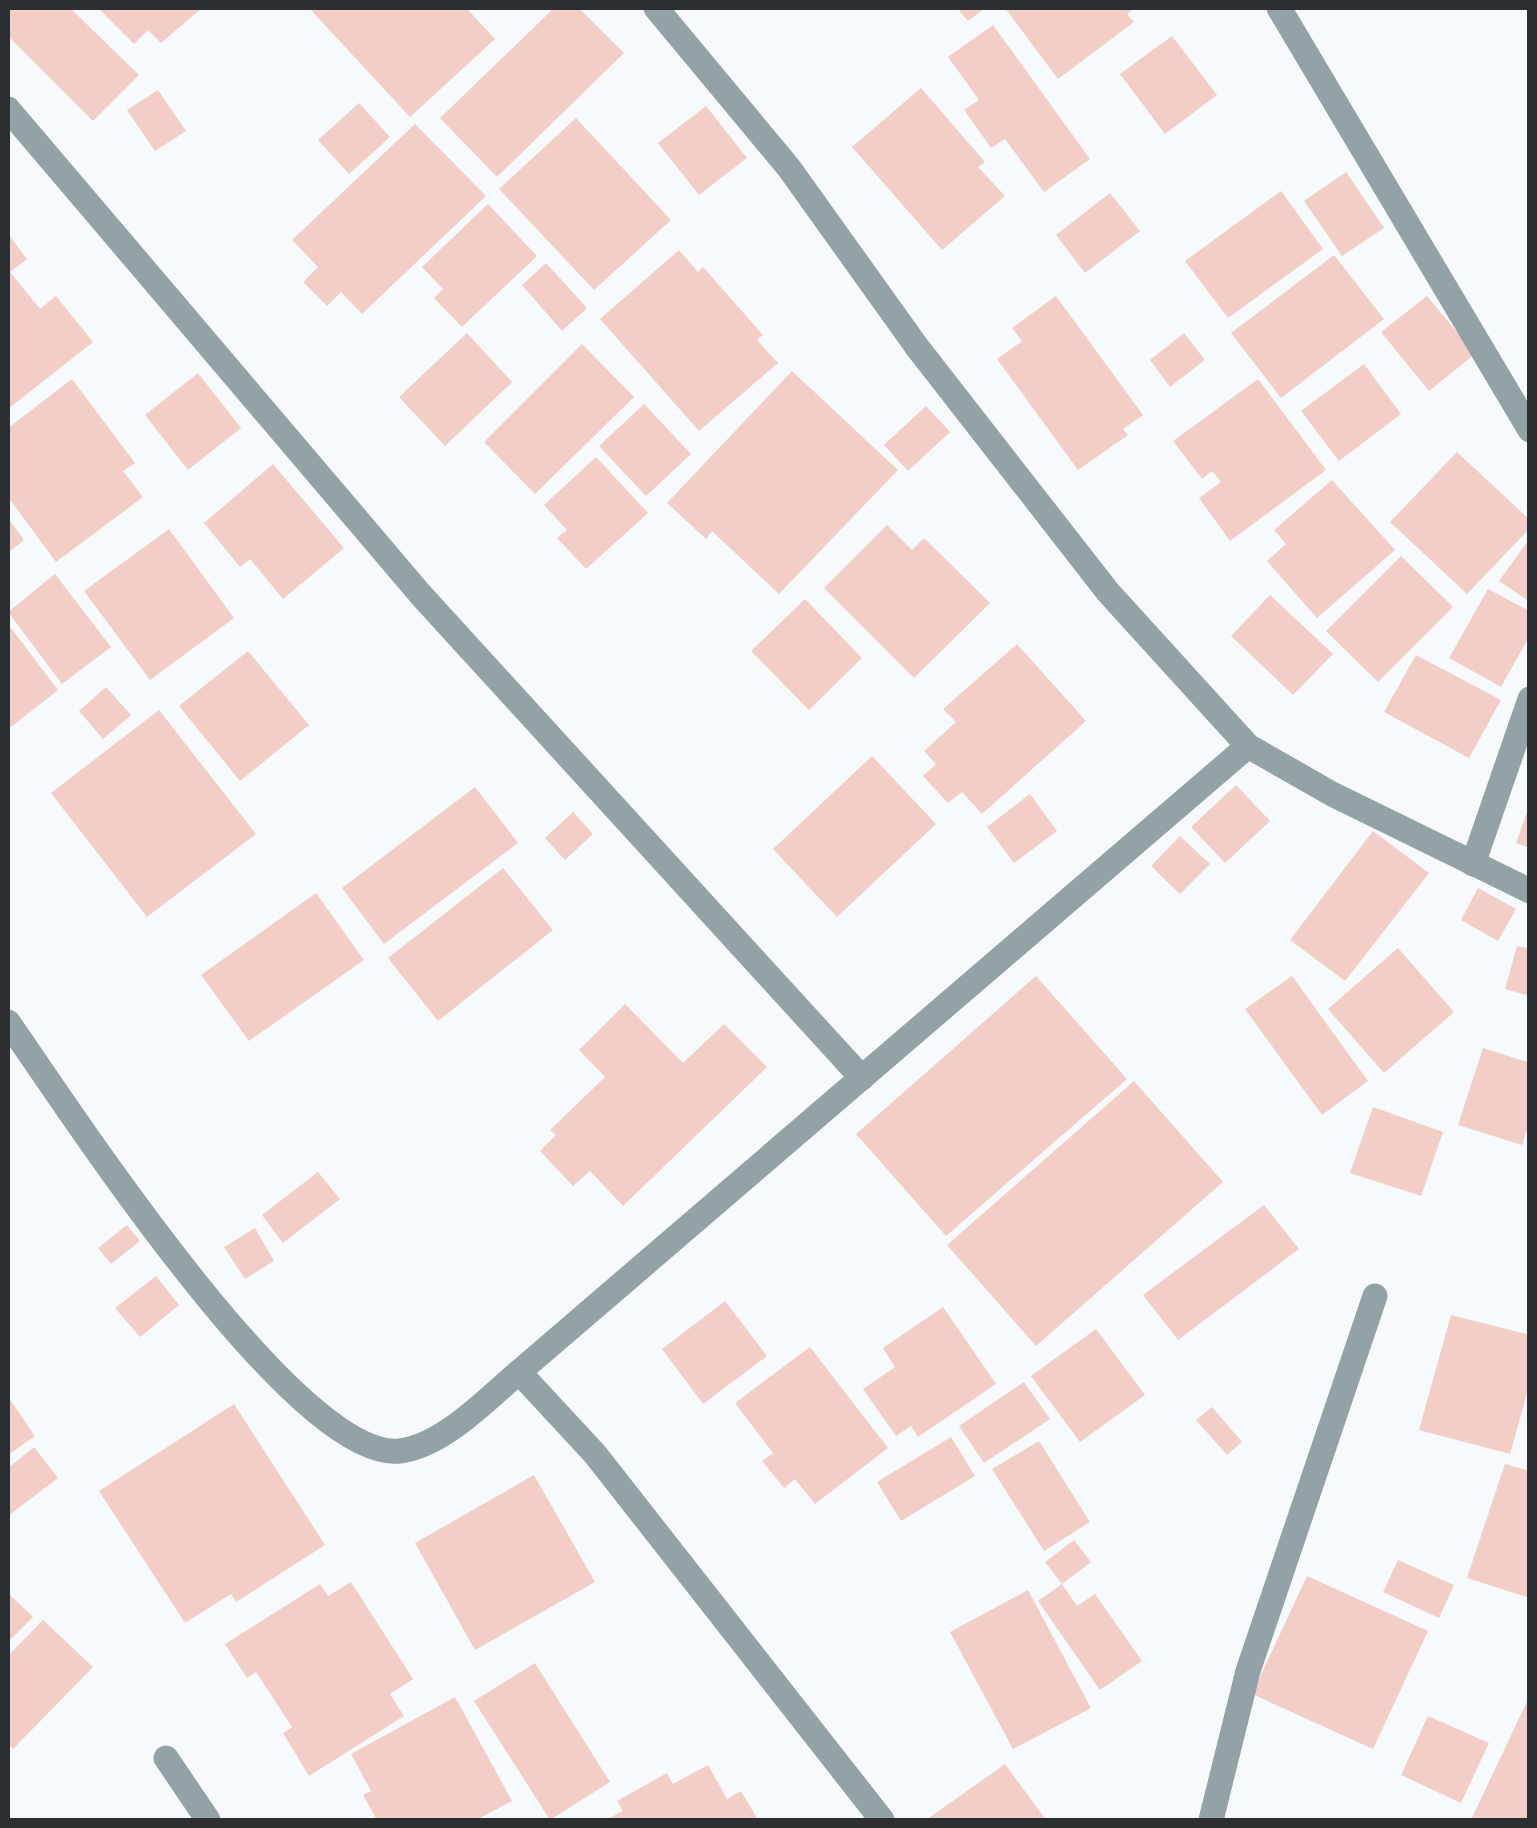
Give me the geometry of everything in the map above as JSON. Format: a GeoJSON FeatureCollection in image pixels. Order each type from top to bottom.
{"type":"FeatureCollection","features":[{"type":"Feature","properties":{"kind":"street"},"geometry":{"type":"LineString","coordinates":[[656,8],[789,168],[917,347],[1108,592],[1248,746],[1530,891]]}},
{"type":"Feature","properties":{"kind":"street"},"geometry":{"type":"LineString","coordinates":[[1279,8],[1530,430]]}},
{"type":"Feature","properties":{"kind":"street"},"geometry":{"type":"LineString","coordinates":[[8,110],[421,595],[862,1078]]}},
{"type":"Feature","properties":{"kind":"street"},"geometry":{"type":"LineString","coordinates":[[1472,864],[1530,699]]}},
{"type":"Feature","properties":{"kind":"street"},"geometry":{"type":"LineString","coordinates":[[8,1022],[207,1302],[265,1366],[358,1445],[399,1452],[431,1441],[519,1372],[1248,746]]}},
{"type":"Feature","properties":{"kind":"street"},"geometry":{"type":"LineString","coordinates":[[1220,1818],[1248,1671],[1375,1296]]}},
{"type":"Feature","properties":{"kind":"street"},"geometry":{"type":"LineString","coordinates":[[519,1372],[594,1454],[882,1820]]}},
{"type":"Feature","properties":{"kind":"street"},"geometry":{"type":"LineString","coordinates":[[166,1758],[208,1820]]}},
{"type":"Feature","properties":{"kind":"building"},"geometry":{"type":"Polygon","coordinates":[[[8,8],[70,8],[139,75],[93,121],[8,36],[8,8]]]}},
{"type":"Feature","properties":{"kind":"building"},"geometry":{"type":"Polygon","coordinates":[[[98,8],[202,8],[161,43],[148,30],[134,44],[98,8]]]}},
{"type":"Feature","properties":{"kind":"building"},"geometry":{"type":"Polygon","coordinates":[[[309,8],[466,8],[495,39],[410,117],[309,8]]]}},
{"type":"Feature","properties":{"kind":"building"},"geometry":{"type":"Polygon","coordinates":[[[554,8],[579,8],[624,53],[497,177],[440,118],[554,8]]]}},
{"type":"Feature","properties":{"kind":"building"},"geometry":{"type":"Polygon","coordinates":[[[957,8],[985,8],[968,21],[957,8]]]}},
{"type":"Feature","properties":{"kind":"building"},"geometry":{"type":"Polygon","coordinates":[[[1005,8],[1135,8],[1127,14],[1134,22],[1058,79],[1005,8]]]}},
{"type":"Feature","properties":{"kind":"building"},"geometry":{"type":"Polygon","coordinates":[[[993,25],[1090,159],[1044,192],[1005,139],[991,148],[964,110],[979,100],[948,57],[993,25]]]}},
{"type":"Feature","properties":{"kind":"building"},"geometry":{"type":"Polygon","coordinates":[[[1172,36],[1217,95],[1165,134],[1120,74],[1172,36]]]}},
{"type":"Feature","properties":{"kind":"building"},"geometry":{"type":"Polygon","coordinates":[[[921,88],[985,162],[978,167],[1005,196],[942,250],[852,147],[921,88]]]}},
{"type":"Feature","properties":{"kind":"building"},"geometry":{"type":"Polygon","coordinates":[[[158,90],[186,131],[155,151],[127,110],[158,90]]]}},
{"type":"Feature","properties":{"kind":"building"},"geometry":{"type":"Polygon","coordinates":[[[359,103],[390,137],[349,174],[318,140],[359,103]]]}},
{"type":"Feature","properties":{"kind":"building"},"geometry":{"type":"Polygon","coordinates":[[[706,106],[747,158],[699,195],[658,143],[706,106]]]}},
{"type":"Feature","properties":{"kind":"building"},"geometry":{"type":"Polygon","coordinates":[[[576,118],[671,220],[594,290],[499,189],[576,118]]]}},
{"type":"Feature","properties":{"kind":"building"},"geometry":{"type":"Polygon","coordinates":[[[415,124],[486,196],[362,314],[341,292],[327,306],[303,282],[318,267],[292,240],[415,124]]]}},
{"type":"Feature","properties":{"kind":"building"},"geometry":{"type":"Polygon","coordinates":[[[1346,172],[1384,228],[1342,256],[1304,201],[1346,172]]]}},
{"type":"Feature","properties":{"kind":"building"},"geometry":{"type":"Polygon","coordinates":[[[1281,191],[1323,249],[1228,318],[1185,261],[1281,191]]]}},
{"type":"Feature","properties":{"kind":"building"},"geometry":{"type":"Polygon","coordinates":[[[1110,193],[1140,231],[1085,273],[1056,235],[1110,193]]]}},
{"type":"Feature","properties":{"kind":"building"},"geometry":{"type":"Polygon","coordinates":[[[488,204],[537,256],[462,327],[434,298],[443,289],[422,267],[488,204]]]}},
{"type":"Feature","properties":{"kind":"building"},"geometry":{"type":"Polygon","coordinates":[[[8,234],[27,259],[10,272],[40,309],[56,296],[93,342],[8,409],[8,234]]]}},
{"type":"Feature","properties":{"kind":"building"},"geometry":{"type":"Polygon","coordinates":[[[679,250],[698,272],[703,267],[763,335],[757,340],[778,363],[699,431],[600,319],[679,250]]]}},
{"type":"Feature","properties":{"kind":"building"},"geometry":{"type":"Polygon","coordinates":[[[1334,255],[1384,319],[1281,398],[1231,333],[1334,255]]]}},
{"type":"Feature","properties":{"kind":"building"},"geometry":{"type":"Polygon","coordinates":[[[546,263],[587,308],[562,331],[522,285],[546,263]]]}},
{"type":"Feature","properties":{"kind":"building"},"geometry":{"type":"Polygon","coordinates":[[[1056,296],[1143,415],[1123,429],[1128,435],[1078,470],[997,359],[1022,341],[1012,328],[1056,296]]]}},
{"type":"Feature","properties":{"kind":"building"},"geometry":{"type":"Polygon","coordinates":[[[1427,296],[1475,354],[1429,391],[1381,332],[1427,296]]]}},
{"type":"Feature","properties":{"kind":"building"},"geometry":{"type":"Polygon","coordinates":[[[467,333],[512,382],[445,446],[399,397],[467,333]]]}},
{"type":"Feature","properties":{"kind":"building"},"geometry":{"type":"Polygon","coordinates":[[[1184,333],[1205,360],[1170,387],[1150,360],[1184,333]]]}},
{"type":"Feature","properties":{"kind":"building"},"geometry":{"type":"Polygon","coordinates":[[[582,344],[634,397],[535,494],[484,442],[582,344]]]}},
{"type":"Feature","properties":{"kind":"building"},"geometry":{"type":"Polygon","coordinates":[[[1364,364],[1401,414],[1339,461],[1301,411],[1364,364]]]}},
{"type":"Feature","properties":{"kind":"building"},"geometry":{"type":"Polygon","coordinates":[[[792,371],[898,470],[779,594],[712,531],[706,539],[667,503],[792,371]]]}},
{"type":"Feature","properties":{"kind":"building"},"geometry":{"type":"Polygon","coordinates":[[[198,373],[241,428],[188,470],[145,415],[198,373]]]}},
{"type":"Feature","properties":{"kind":"building"},"geometry":{"type":"Polygon","coordinates":[[[72,379],[135,463],[123,471],[143,497],[56,562],[8,497],[8,428],[72,379]]]}},
{"type":"Feature","properties":{"kind":"building"},"geometry":{"type":"Polygon","coordinates":[[[1258,379],[1326,470],[1230,541],[1199,498],[1221,482],[1212,471],[1202,479],[1173,441],[1258,379]]]}},
{"type":"Feature","properties":{"kind":"building"},"geometry":{"type":"Polygon","coordinates":[[[644,404],[691,454],[646,496],[599,446],[644,404]]]}},
{"type":"Feature","properties":{"kind":"building"},"geometry":{"type":"Polygon","coordinates":[[[926,406],[950,432],[908,471],[884,445],[926,406]]]}},
{"type":"Feature","properties":{"kind":"building"},"geometry":{"type":"Polygon","coordinates":[[[1457,452],[1530,520],[1530,528],[1467,594],[1390,522],[1457,452]]]}},
{"type":"Feature","properties":{"kind":"building"},"geometry":{"type":"Polygon","coordinates":[[[596,457],[648,513],[586,569],[557,538],[567,530],[544,505],[596,457]]]}},
{"type":"Feature","properties":{"kind":"building"},"geometry":{"type":"Polygon","coordinates":[[[273,464],[344,548],[283,599],[250,559],[240,567],[204,523],[273,464]]]}},
{"type":"Feature","properties":{"kind":"building"},"geometry":{"type":"Polygon","coordinates":[[[1332,480],[1395,550],[1317,618],[1267,561],[1286,544],[1274,530],[1332,480]]]}},
{"type":"Feature","properties":{"kind":"building"},"geometry":{"type":"Polygon","coordinates":[[[8,518],[24,540],[8,553],[8,518]]]}},
{"type":"Feature","properties":{"kind":"building"},"geometry":{"type":"Polygon","coordinates":[[[887,525],[912,550],[924,538],[990,603],[914,678],[824,588],[887,525]]]}},
{"type":"Feature","properties":{"kind":"building"},"geometry":{"type":"Polygon","coordinates":[[[169,529],[234,618],[150,680],[84,591],[169,529]]]}},
{"type":"Feature","properties":{"kind":"building"},"geometry":{"type":"Polygon","coordinates":[[[1530,538],[1530,602],[1499,581],[1530,538]]]}},
{"type":"Feature","properties":{"kind":"building"},"geometry":{"type":"Polygon","coordinates":[[[1401,556],[1453,607],[1378,682],[1326,631],[1401,556]]]}},
{"type":"Feature","properties":{"kind":"building"},"geometry":{"type":"Polygon","coordinates":[[[55,574],[111,647],[62,684],[8,612],[55,574]]]}},
{"type":"Feature","properties":{"kind":"building"},"geometry":{"type":"Polygon","coordinates":[[[1488,589],[1530,611],[1530,635],[1501,687],[1449,658],[1488,589]]]}},
{"type":"Feature","properties":{"kind":"building"},"geometry":{"type":"Polygon","coordinates":[[[1270,595],[1333,654],[1293,695],[1231,636],[1270,595]]]}},
{"type":"Feature","properties":{"kind":"building"},"geometry":{"type":"Polygon","coordinates":[[[805,599],[862,658],[809,710],[751,651],[805,599]]]}},
{"type":"Feature","properties":{"kind":"building"},"geometry":{"type":"Polygon","coordinates":[[[8,624],[58,690],[11,727],[8,723],[8,624]]]}},
{"type":"Feature","properties":{"kind":"building"},"geometry":{"type":"Polygon","coordinates":[[[1017,644],[1086,721],[982,814],[962,792],[948,803],[923,776],[936,764],[924,751],[956,722],[943,709],[1017,644]]]}},
{"type":"Feature","properties":{"kind":"building"},"geometry":{"type":"Polygon","coordinates":[[[248,651],[309,725],[240,781],[179,706],[248,651]]]}},
{"type":"Feature","properties":{"kind":"building"},"geometry":{"type":"Polygon","coordinates":[[[1416,655],[1501,700],[1469,758],[1384,712],[1416,655]]]}},
{"type":"Feature","properties":{"kind":"building"},"geometry":{"type":"Polygon","coordinates":[[[106,687],[131,715],[103,739],[79,711],[106,687]]]}},
{"type":"Feature","properties":{"kind":"building"},"geometry":{"type":"Polygon","coordinates":[[[159,710],[256,834],[147,917],[51,793],[159,710]]]}},
{"type":"Feature","properties":{"kind":"building"},"geometry":{"type":"Polygon","coordinates":[[[872,756],[936,824],[837,917],[773,849],[872,756]]]}},
{"type":"Feature","properties":{"kind":"building"},"geometry":{"type":"Polygon","coordinates":[[[1236,785],[1270,821],[1225,863],[1191,827],[1236,785]]]}},
{"type":"Feature","properties":{"kind":"building"},"geometry":{"type":"Polygon","coordinates":[[[475,787],[518,843],[384,944],[342,888],[475,787]]]}},
{"type":"Feature","properties":{"kind":"building"},"geometry":{"type":"Polygon","coordinates":[[[1030,794],[1057,831],[1014,863],[987,827],[1030,794]]]}},
{"type":"Feature","properties":{"kind":"building"},"geometry":{"type":"Polygon","coordinates":[[[1530,807],[1530,848],[1516,843],[1530,807]]]}},
{"type":"Feature","properties":{"kind":"building"},"geometry":{"type":"Polygon","coordinates":[[[573,812],[593,834],[565,860],[545,838],[573,812]]]}},
{"type":"Feature","properties":{"kind":"building"},"geometry":{"type":"Polygon","coordinates":[[[1373,831],[1429,873],[1345,981],[1290,940],[1373,831]]]}},
{"type":"Feature","properties":{"kind":"building"},"geometry":{"type":"Polygon","coordinates":[[[1180,836],[1210,864],[1180,894],[1151,866],[1180,836]]]}},
{"type":"Feature","properties":{"kind":"building"},"geometry":{"type":"Polygon","coordinates":[[[503,868],[553,930],[438,1021],[388,958],[503,868]]]}},
{"type":"Feature","properties":{"kind":"building"},"geometry":{"type":"Polygon","coordinates":[[[1478,888],[1516,909],[1498,941],[1461,920],[1478,888]]]}},
{"type":"Feature","properties":{"kind":"building"},"geometry":{"type":"Polygon","coordinates":[[[316,893],[364,960],[249,1041],[201,975],[316,893]]]}},
{"type":"Feature","properties":{"kind":"building"},"geometry":{"type":"Polygon","coordinates":[[[1517,946],[1530,949],[1530,996],[1505,989],[1517,946]]]}},
{"type":"Feature","properties":{"kind":"building"},"geometry":{"type":"Polygon","coordinates":[[[1398,948],[1454,1012],[1384,1073],[1328,1009],[1398,948]]]}},
{"type":"Feature","properties":{"kind":"building"},"geometry":{"type":"Polygon","coordinates":[[[1036,976],[1127,1079],[946,1236],[856,1134],[1036,976]]]}},
{"type":"Feature","properties":{"kind":"building"},"geometry":{"type":"Polygon","coordinates":[[[1292,976],[1368,1081],[1322,1115],[1245,1009],[1292,976]]]}},
{"type":"Feature","properties":{"kind":"building"},"geometry":{"type":"Polygon","coordinates":[[[625,1004],[683,1063],[724,1024],[767,1067],[623,1206],[590,1171],[573,1186],[540,1151],[556,1135],[550,1130],[605,1077],[579,1050],[625,1004]]]}},
{"type":"Feature","properties":{"kind":"building"},"geometry":{"type":"Polygon","coordinates":[[[1483,1048],[1530,1063],[1530,1121],[1522,1145],[1458,1125],[1483,1048]]]}},
{"type":"Feature","properties":{"kind":"building"},"geometry":{"type":"Polygon","coordinates":[[[1134,1081],[1223,1182],[1036,1346],[947,1245],[1134,1081]]]}},
{"type":"Feature","properties":{"kind":"building"},"geometry":{"type":"Polygon","coordinates":[[[1373,1107],[1443,1132],[1421,1196],[1350,1173],[1373,1107]]]}},
{"type":"Feature","properties":{"kind":"building"},"geometry":{"type":"Polygon","coordinates":[[[318,1172],[340,1199],[283,1243],[262,1215],[318,1172]]]}},
{"type":"Feature","properties":{"kind":"building"},"geometry":{"type":"Polygon","coordinates":[[[1264,1205],[1299,1249],[1178,1340],[1143,1295],[1264,1205]]]}},
{"type":"Feature","properties":{"kind":"building"},"geometry":{"type":"Polygon","coordinates":[[[127,1225],[140,1241],[111,1264],[98,1248],[127,1225]]]}},
{"type":"Feature","properties":{"kind":"building"},"geometry":{"type":"Polygon","coordinates":[[[255,1228],[274,1261],[245,1279],[224,1247],[255,1228]]]}},
{"type":"Feature","properties":{"kind":"building"},"geometry":{"type":"Polygon","coordinates":[[[156,1276],[179,1305],[140,1337],[115,1308],[156,1276]]]}},
{"type":"Feature","properties":{"kind":"building"},"geometry":{"type":"Polygon","coordinates":[[[725,1301],[767,1356],[703,1404],[662,1349],[725,1301]]]}},
{"type":"Feature","properties":{"kind":"building"},"geometry":{"type":"Polygon","coordinates":[[[943,1307],[996,1384],[918,1437],[911,1426],[896,1436],[863,1389],[895,1367],[883,1348],[943,1307]]]}},
{"type":"Feature","properties":{"kind":"building"},"geometry":{"type":"Polygon","coordinates":[[[1451,1315],[1530,1335],[1530,1382],[1510,1454],[1419,1430],[1451,1315]]]}},
{"type":"Feature","properties":{"kind":"building"},"geometry":{"type":"Polygon","coordinates":[[[1096,1329],[1145,1395],[1080,1442],[1031,1376],[1096,1329]]]}},
{"type":"Feature","properties":{"kind":"building"},"geometry":{"type":"Polygon","coordinates":[[[810,1347],[888,1448],[815,1504],[795,1479],[784,1488],[762,1461],[773,1453],[735,1403],[810,1347]]]}},
{"type":"Feature","properties":{"kind":"building"},"geometry":{"type":"Polygon","coordinates":[[[1024,1382],[1050,1419],[984,1463],[959,1426],[1024,1382]]]}},
{"type":"Feature","properties":{"kind":"building"},"geometry":{"type":"Polygon","coordinates":[[[8,1397],[35,1436],[8,1455],[8,1397]]]}},
{"type":"Feature","properties":{"kind":"building"},"geometry":{"type":"Polygon","coordinates":[[[234,1404],[325,1545],[236,1602],[231,1594],[185,1623],[99,1491],[234,1404]]]}},
{"type":"Feature","properties":{"kind":"building"},"geometry":{"type":"Polygon","coordinates":[[[1212,1407],[1242,1442],[1227,1455],[1196,1420],[1212,1407]]]}},
{"type":"Feature","properties":{"kind":"building"},"geometry":{"type":"Polygon","coordinates":[[[951,1437],[975,1476],[901,1521],[877,1482],[951,1437]]]}},
{"type":"Feature","properties":{"kind":"building"},"geometry":{"type":"Polygon","coordinates":[[[1039,1441],[1090,1522],[1044,1551],[992,1469],[1039,1441]]]}},
{"type":"Feature","properties":{"kind":"building"},"geometry":{"type":"Polygon","coordinates":[[[34,1447],[58,1478],[8,1516],[8,1468],[34,1447]]]}},
{"type":"Feature","properties":{"kind":"building"},"geometry":{"type":"Polygon","coordinates":[[[1505,1464],[1530,1471],[1530,1598],[1467,1578],[1505,1464]]]}},
{"type":"Feature","properties":{"kind":"building"},"geometry":{"type":"Polygon","coordinates":[[[534,1475],[595,1582],[475,1650],[415,1543],[534,1475]]]}},
{"type":"Feature","properties":{"kind":"building"},"geometry":{"type":"Polygon","coordinates":[[[1074,1540],[1091,1562],[1062,1584],[1045,1562],[1074,1540]]]}},
{"type":"Feature","properties":{"kind":"building"},"geometry":{"type":"Polygon","coordinates":[[[1398,1560],[1454,1585],[1439,1618],[1383,1592],[1398,1560]]]}},
{"type":"Feature","properties":{"kind":"building"},"geometry":{"type":"Polygon","coordinates":[[[1307,1576],[1428,1631],[1373,1749],[1252,1694],[1307,1576]]]}},
{"type":"Feature","properties":{"kind":"building"},"geometry":{"type":"Polygon","coordinates":[[[351,1582],[413,1679],[390,1694],[404,1716],[309,1776],[283,1733],[292,1727],[256,1672],[247,1678],[225,1644],[320,1584],[328,1596],[351,1582]]]}},
{"type":"Feature","properties":{"kind":"building"},"geometry":{"type":"Polygon","coordinates":[[[1062,1584],[1077,1606],[1095,1594],[1142,1661],[1100,1690],[1038,1601],[1062,1584]]]}},
{"type":"Feature","properties":{"kind":"building"},"geometry":{"type":"Polygon","coordinates":[[[1028,1590],[1091,1708],[1013,1749],[950,1632],[1028,1590]]]}},
{"type":"Feature","properties":{"kind":"building"},"geometry":{"type":"Polygon","coordinates":[[[8,1593],[33,1617],[8,1642],[8,1593]]]}},
{"type":"Feature","properties":{"kind":"building"},"geometry":{"type":"Polygon","coordinates":[[[43,1620],[93,1667],[13,1749],[8,1744],[8,1656],[43,1620]]]}},
{"type":"Feature","properties":{"kind":"building"},"geometry":{"type":"Polygon","coordinates":[[[535,1663],[610,1782],[550,1820],[474,1701],[535,1663]]]}},
{"type":"Feature","properties":{"kind":"building"},"geometry":{"type":"Polygon","coordinates":[[[1530,1695],[1530,1820],[1471,1820],[1530,1695]]]}},
{"type":"Feature","properties":{"kind":"building"},"geometry":{"type":"Polygon","coordinates":[[[455,1697],[512,1801],[476,1820],[377,1820],[363,1795],[371,1791],[351,1754],[455,1697]]]}},
{"type":"Feature","properties":{"kind":"building"},"geometry":{"type":"Polygon","coordinates":[[[1428,1716],[1489,1743],[1461,1803],[1401,1775],[1428,1716]]]}},
{"type":"Feature","properties":{"kind":"building"},"geometry":{"type":"Polygon","coordinates":[[[1005,1764],[1046,1820],[926,1820],[1005,1764]]]}},
{"type":"Feature","properties":{"kind":"building"},"geometry":{"type":"Polygon","coordinates":[[[708,1765],[727,1799],[741,1791],[758,1820],[606,1820],[623,1811],[617,1801],[667,1773],[673,1784],[708,1765]]]}}]}
